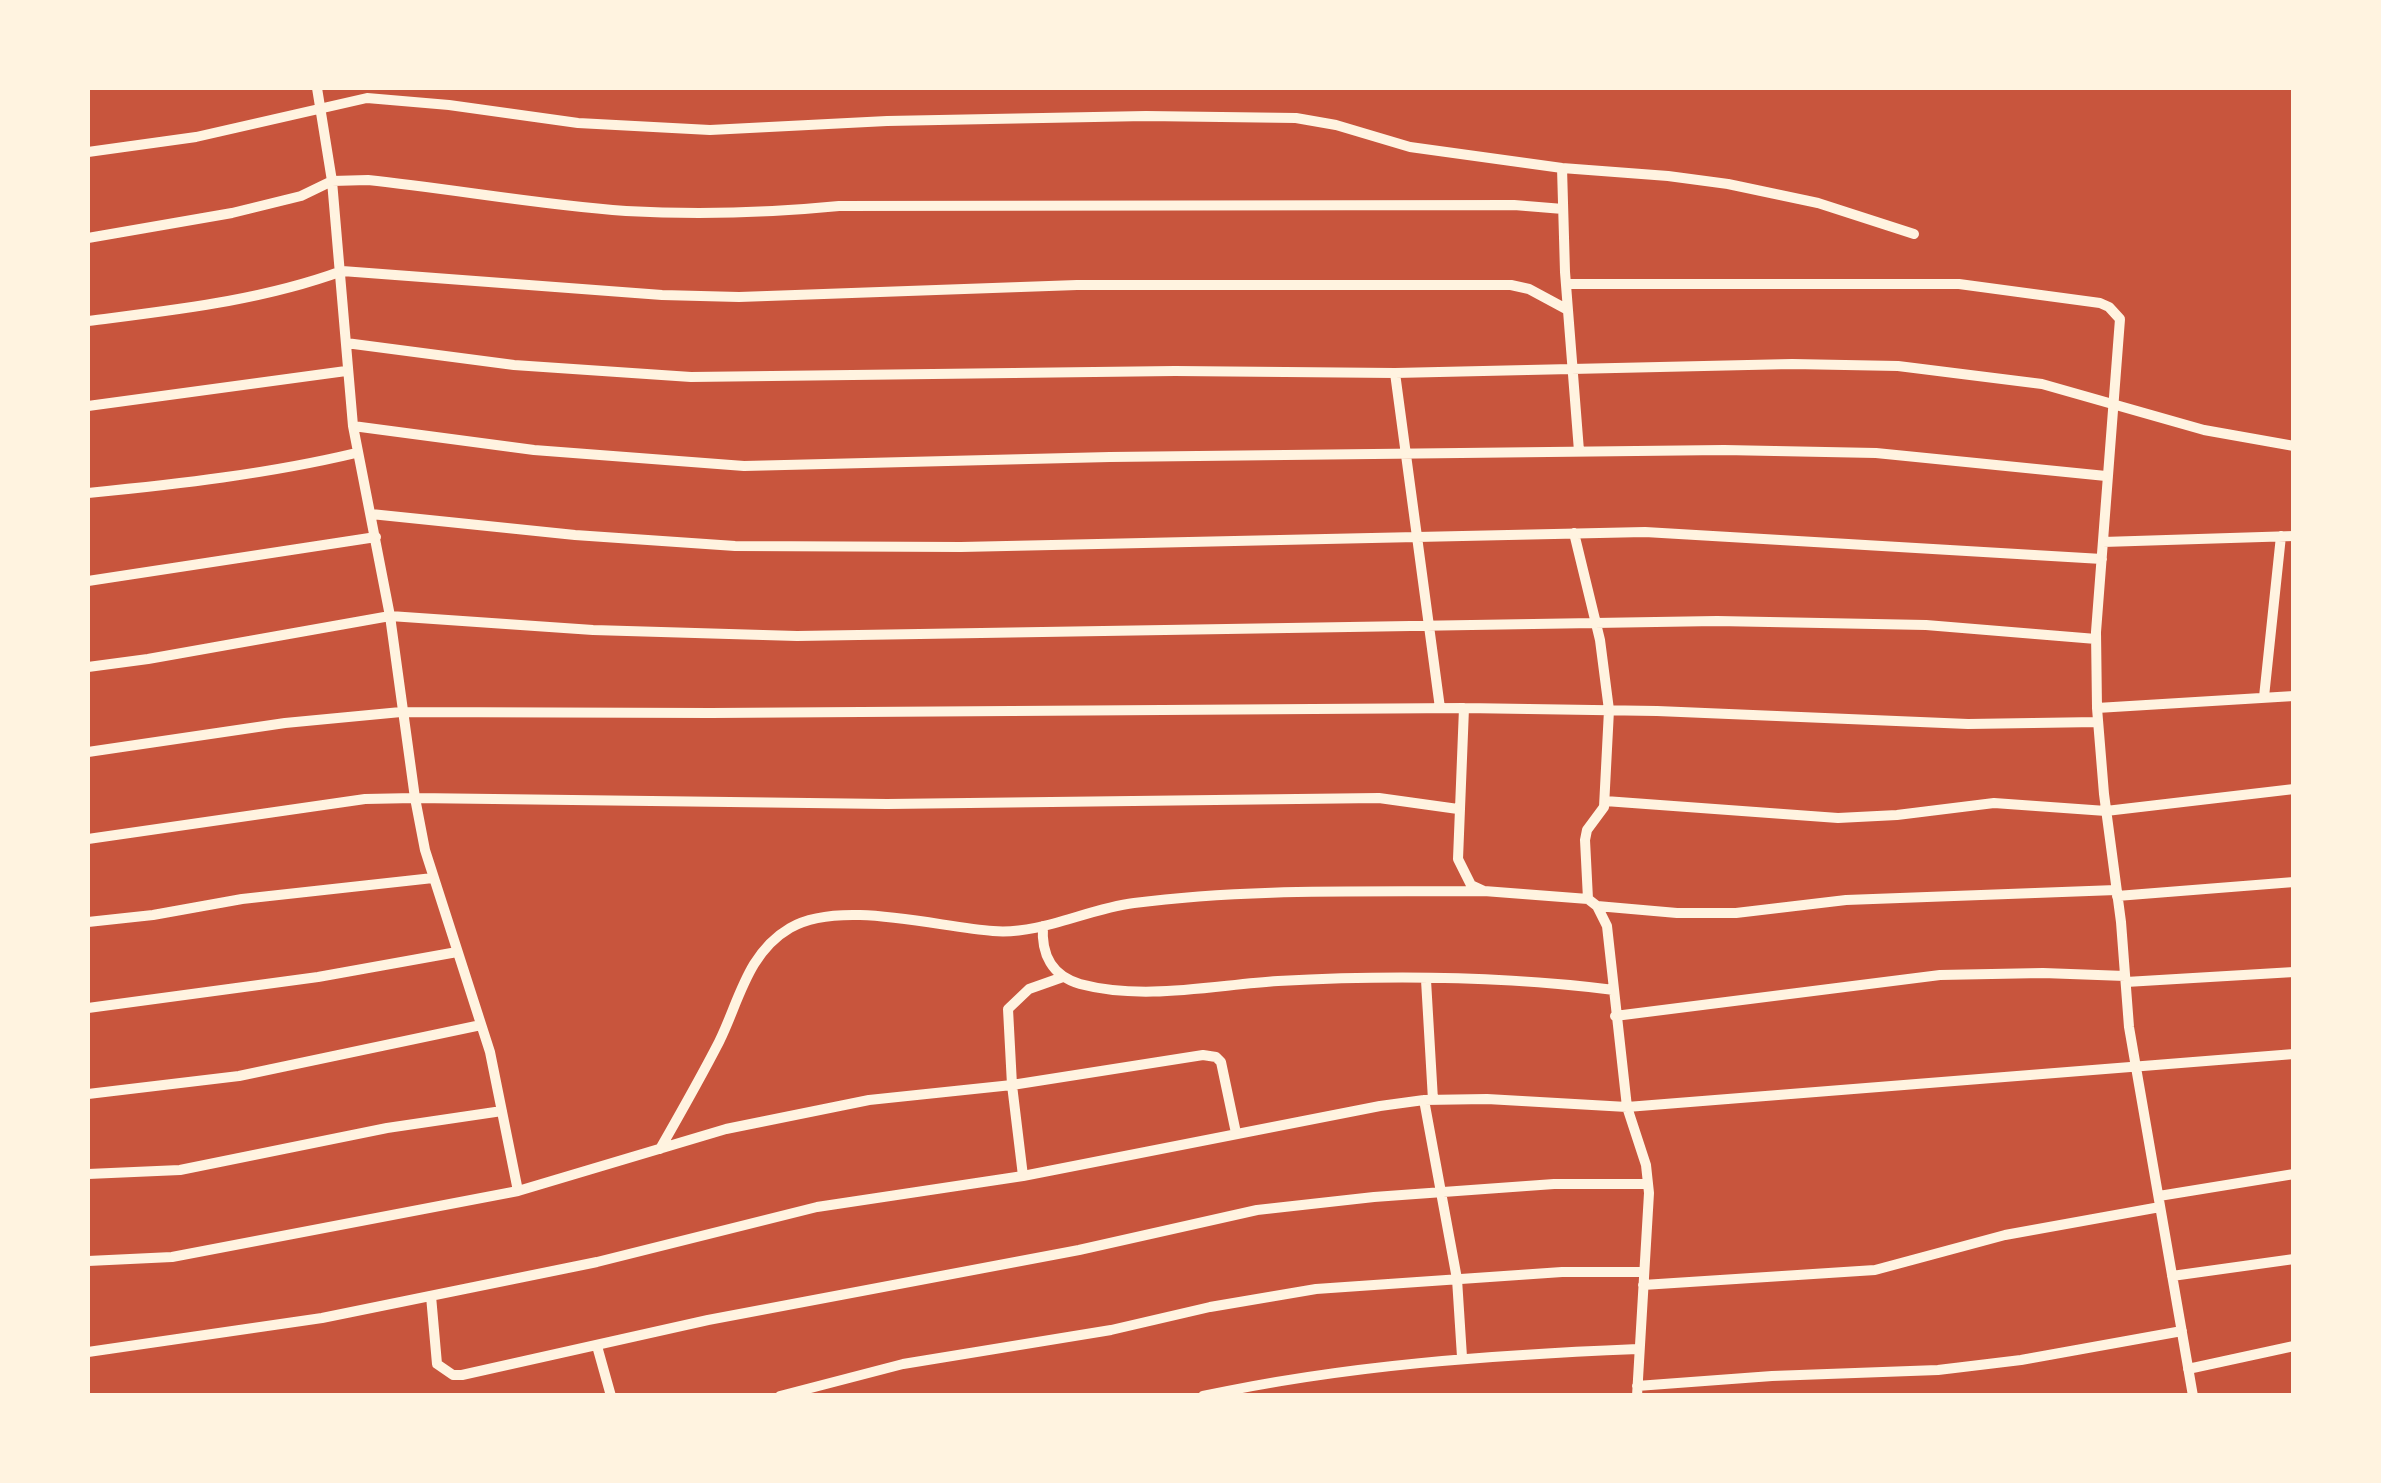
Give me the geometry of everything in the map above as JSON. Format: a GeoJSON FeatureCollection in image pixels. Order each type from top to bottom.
{"type":"FeatureCollection","features":[{"type":"Feature","properties":{"kind":"street"},"geometry":{"type":"LineString","coordinates":[[317,88],[342,271],[352,426],[390,616],[415,798],[433,878],[481,1025],[518,1191]]}},
{"type":"Feature","properties":{"kind":"street"},"geometry":{"type":"LineString","coordinates":[[88,152],[196,137],[368,98],[560,121],[710,130],[887,121],[1146,116],[1278,118],[1336,125],[1410,146],[1562,168],[1728,184],[1818,202],[1914,234]]}},
{"type":"Feature","properties":{"kind":"street"},"geometry":{"type":"LineString","coordinates":[[1562,168],[1578,451]]}},
{"type":"Feature","properties":{"kind":"street"},"geometry":{"type":"LineString","coordinates":[[88,238],[232,213],[301,196],[332,180],[368,180],[622,210],[693,214],[839,206],[1514,205],[1563,209]]}},
{"type":"Feature","properties":{"kind":"street"},"geometry":{"type":"LineString","coordinates":[[88,322],[229,301],[301,286],[342,271],[644,294],[738,297],[1077,285],[1512,285],[1529,288],[1568,310]]}},
{"type":"Feature","properties":{"kind":"street"},"geometry":{"type":"LineString","coordinates":[[1566,284],[1958,284],[2100,303],[2120,320],[2106,476],[2096,708],[2130,1027],[2192,1396]]}},
{"type":"Feature","properties":{"kind":"street"},"geometry":{"type":"LineString","coordinates":[[346,342],[580,372],[690,377],[1898,366],[2042,384],[2204,430],[2294,446]]}},
{"type":"Feature","properties":{"kind":"street"},"geometry":{"type":"LineString","coordinates":[[88,406],[346,371]]}},
{"type":"Feature","properties":{"kind":"street"},"geometry":{"type":"LineString","coordinates":[[1395,373],[1440,708]]}},
{"type":"Feature","properties":{"kind":"street"},"geometry":{"type":"LineString","coordinates":[[352,426],[534,450],[744,466],[1578,451],[1876,453],[2106,476]]}},
{"type":"Feature","properties":{"kind":"street"},"geometry":{"type":"LineString","coordinates":[[88,493],[236,476],[356,453]]}},
{"type":"Feature","properties":{"kind":"street"},"geometry":{"type":"LineString","coordinates":[[371,514],[575,535],[735,546],[961,547],[1574,533],[1687,534],[2102,560]]}},
{"type":"Feature","properties":{"kind":"street"},"geometry":{"type":"LineString","coordinates":[[1574,533],[1604,659],[1609,710],[1605,801],[1584,840],[1592,902],[1610,938],[1627,1107],[1640,1141],[1648,1184],[1650,1214],[1637,1391],[1938,1370],[2022,1360],[2182,1332]]}},
{"type":"Feature","properties":{"kind":"street"},"geometry":{"type":"LineString","coordinates":[[2264,697],[2280,536]]}},
{"type":"Feature","properties":{"kind":"street"},"geometry":{"type":"LineString","coordinates":[[2102,542],[2294,536]]}},
{"type":"Feature","properties":{"kind":"street"},"geometry":{"type":"LineString","coordinates":[[88,580],[376,538]]}},
{"type":"Feature","properties":{"kind":"street"},"geometry":{"type":"LineString","coordinates":[[88,666],[390,616],[594,630],[797,636],[1717,621],[1906,625],[2096,639]]}},
{"type":"Feature","properties":{"kind":"street"},"geometry":{"type":"LineString","coordinates":[[2096,708],[2294,696]]}},
{"type":"Feature","properties":{"kind":"street"},"geometry":{"type":"LineString","coordinates":[[88,752],[285,723],[402,712],[711,714],[1464,708],[1968,724],[2098,722]]}},
{"type":"Feature","properties":{"kind":"street"},"geometry":{"type":"LineString","coordinates":[[1464,708],[1458,859],[1472,885],[1484,891]]}},
{"type":"Feature","properties":{"kind":"street"},"geometry":{"type":"LineString","coordinates":[[1605,801],[1800,817],[1896,815],[1994,803],[2106,811],[2294,788]]}},
{"type":"Feature","properties":{"kind":"street"},"geometry":{"type":"LineString","coordinates":[[88,839],[365,799],[886,804],[1378,798],[1458,809]]}},
{"type":"Feature","properties":{"kind":"street"},"geometry":{"type":"LineString","coordinates":[[88,922],[242,899],[433,878]]}},
{"type":"Feature","properties":{"kind":"street"},"geometry":{"type":"LineString","coordinates":[[659,1150],[713,1053],[758,958],[792,926],[840,917],[870,916],[999,932],[1043,926],[1130,903],[1271,894],[1484,891],[1677,913],[1736,914],[1846,900],[2117,893],[2294,882]]}},
{"type":"Feature","properties":{"kind":"street"},"geometry":{"type":"LineString","coordinates":[[1043,926],[1045,956],[1064,977],[1080,984],[1149,990],[1280,981],[1426,980],[1614,990]]}},
{"type":"Feature","properties":{"kind":"street"},"geometry":{"type":"LineString","coordinates":[[88,1008],[318,977],[457,952]]}},
{"type":"Feature","properties":{"kind":"street"},"geometry":{"type":"LineString","coordinates":[[1615,1016],[1940,975],[2023,973],[2126,979],[2294,972]]}},
{"type":"Feature","properties":{"kind":"street"},"geometry":{"type":"LineString","coordinates":[[1024,1176],[1012,1085],[1008,1009],[1029,989],[1064,977]]}},
{"type":"Feature","properties":{"kind":"street"},"geometry":{"type":"LineString","coordinates":[[1426,980],[1429,1100],[1457,1280],[1462,1357]]}},
{"type":"Feature","properties":{"kind":"street"},"geometry":{"type":"LineString","coordinates":[[88,1094],[238,1076],[481,1025]]}},
{"type":"Feature","properties":{"kind":"street"},"geometry":{"type":"LineString","coordinates":[[88,1352],[322,1318],[597,1262],[817,1207],[1024,1176],[1341,1112],[1429,1100],[1537,1100],[1627,1107],[2294,1054]]}},
{"type":"Feature","properties":{"kind":"street"},"geometry":{"type":"LineString","coordinates":[[88,1261],[172,1257],[518,1191],[762,1120],[869,1100],[1012,1085],[1209,1055],[1221,1062],[1236,1133]]}},
{"type":"Feature","properties":{"kind":"street"},"geometry":{"type":"LineString","coordinates":[[88,1174],[180,1170],[418,1122],[502,1112]]}},
{"type":"Feature","properties":{"kind":"street"},"geometry":{"type":"LineString","coordinates":[[1643,1285],[1875,1270],[2005,1235],[2294,1174]]}},
{"type":"Feature","properties":{"kind":"street"},"geometry":{"type":"LineString","coordinates":[[431,1296],[437,1364],[452,1376],[708,1320],[1094,1247],[1257,1210],[1554,1184],[1648,1184]]}},
{"type":"Feature","properties":{"kind":"street"},"geometry":{"type":"LineString","coordinates":[[2172,1276],[2294,1259]]}},
{"type":"Feature","properties":{"kind":"street"},"geometry":{"type":"LineString","coordinates":[[780,1396],[903,1364],[1094,1334],[1275,1294],[1562,1272],[1644,1272]]}},
{"type":"Feature","properties":{"kind":"street"},"geometry":{"type":"LineString","coordinates":[[598,1346],[611,1396]]}},
{"type":"Feature","properties":{"kind":"street"},"geometry":{"type":"LineString","coordinates":[[2188,1368],[2294,1346]]}},
{"type":"Feature","properties":{"kind":"street"},"geometry":{"type":"LineString","coordinates":[[1203,1396],[1248,1386],[1462,1357],[1638,1349]]}}]}
